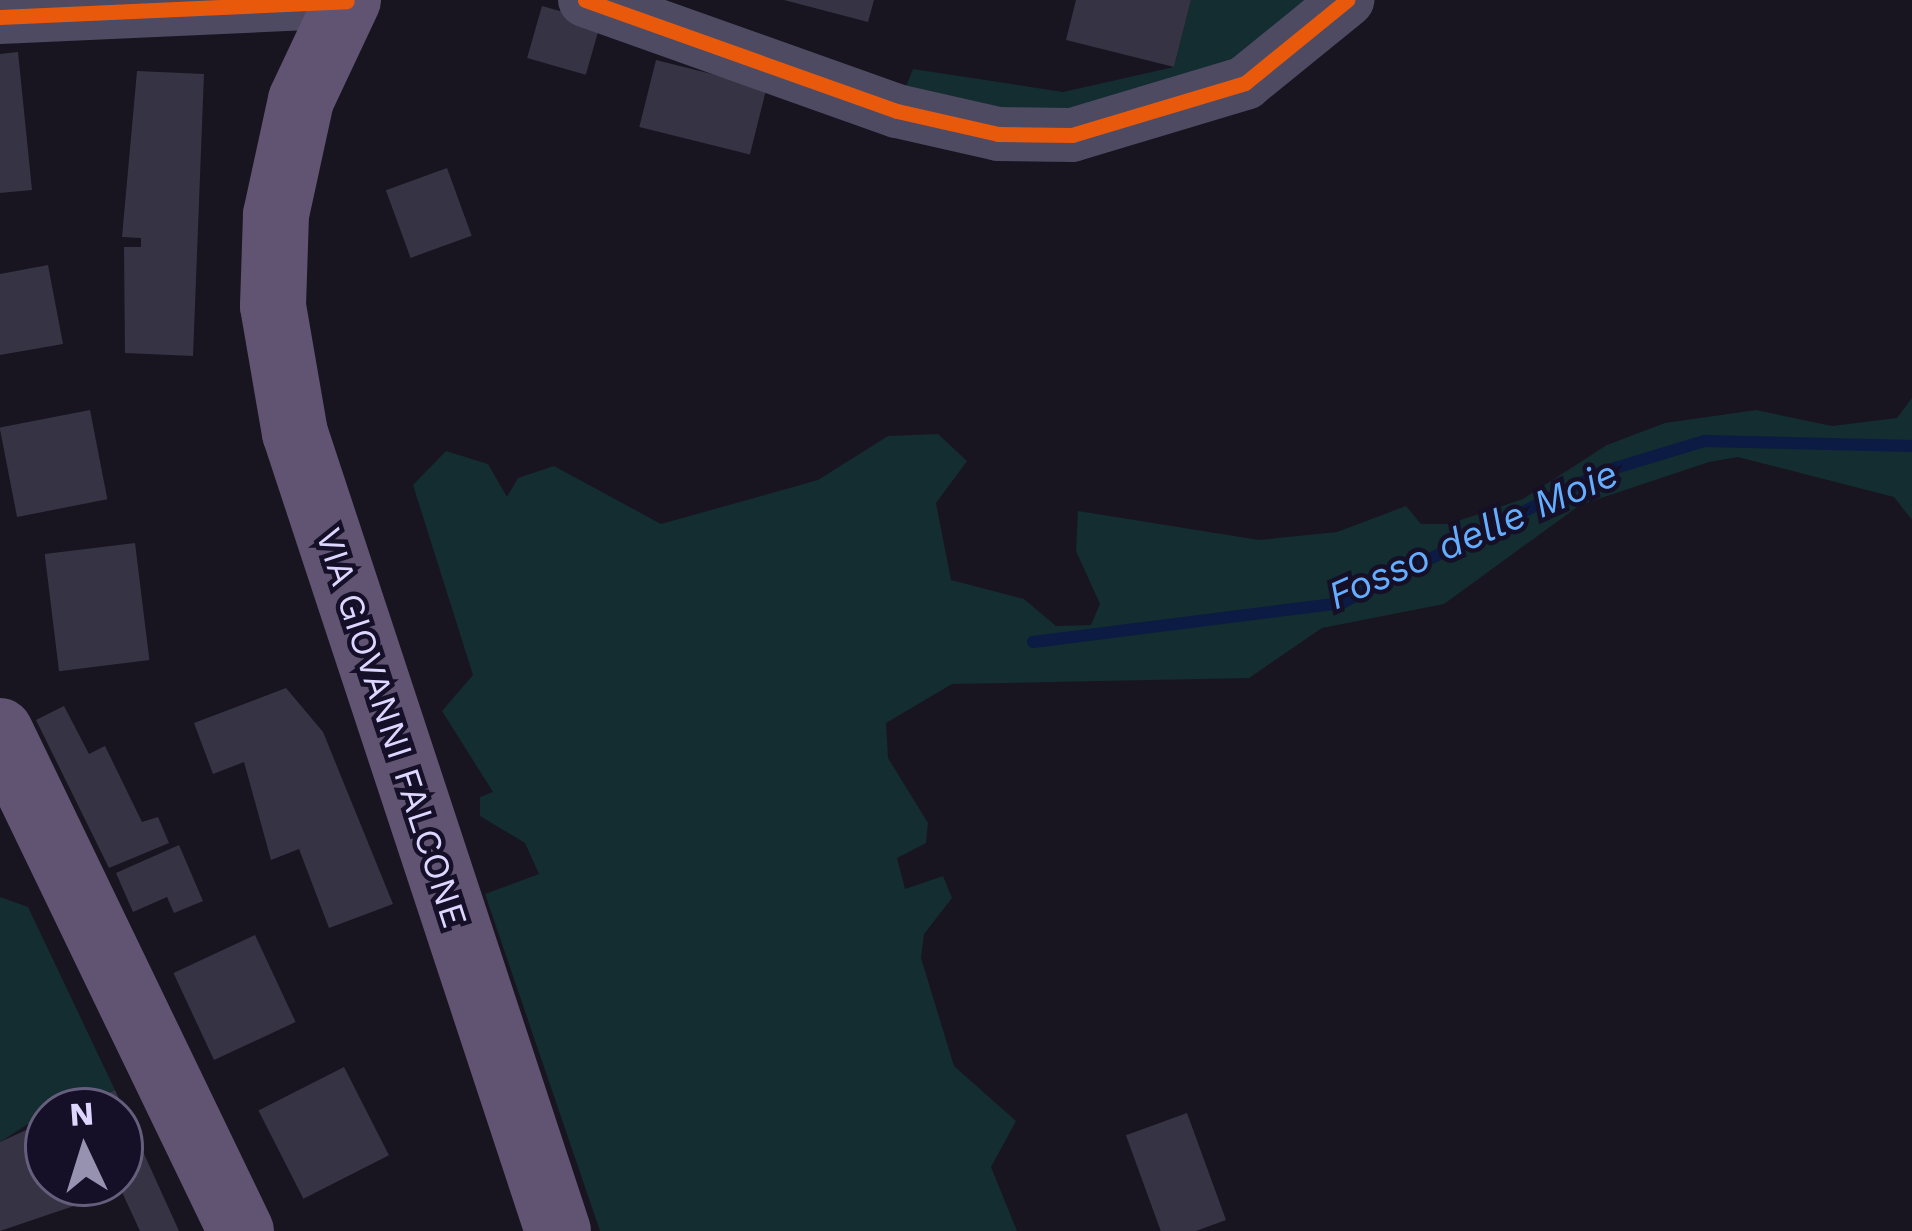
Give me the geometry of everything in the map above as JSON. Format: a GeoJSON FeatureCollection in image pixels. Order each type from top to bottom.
{"type":"FeatureCollection","features":[{"type":"Feature","properties":{"kind":"main road","name":"VIA GIOVANNI FALCONE"},"geometry":{"type":"LineString","coordinates":[[347,0],[301,100],[277,215],[272,306],[295,433],[558,1231]]}},
{"type":"Feature","properties":{"kind":"main road"},"geometry":{"type":"LineString","coordinates":[[0,731],[242,1231]]}},
{"type":"Feature","properties":{"kind":"street"},"geometry":{"type":"LineString","coordinates":[[0,17],[347,0]]}},
{"type":"Feature","properties":{"kind":"street"},"geometry":{"type":"LineString","coordinates":[[585,0],[638,10],[898,111],[998,134],[1072,134],[1245,83],[1347,0]]}},
{"type":"Feature","properties":{"kind":"green space"},"geometry":{"type":"Polygon","coordinates":[[[1191,0],[1339,0],[1142,112],[899,104],[913,69],[1063,92],[1174,67],[1191,0]]]}},
{"type":"Feature","properties":{"kind":"green space"},"geometry":{"type":"Polygon","coordinates":[[[1912,398],[1912,520],[1894,497],[1738,457],[1709,462],[1580,505],[1444,604],[1322,628],[1249,678],[952,684],[886,723],[888,758],[928,823],[926,843],[897,858],[905,889],[943,876],[952,898],[924,934],[921,958],[954,1066],[1016,1121],[991,1167],[1017,1231],[600,1231],[485,894],[539,874],[525,843],[480,816],[480,797],[493,792],[442,711],[473,675],[413,485],[446,451],[488,464],[507,497],[518,478],[554,466],[661,524],[818,480],[888,436],[938,434],[967,461],[936,503],[951,580],[1024,599],[1056,626],[1091,625],[1100,604],[1076,551],[1078,511],[1259,540],[1337,532],[1406,506],[1421,524],[1449,524],[1523,499],[1607,445],[1665,423],[1756,410],[1832,426],[1897,418],[1912,398]]]}},
{"type":"Feature","properties":{"kind":"green space"},"geometry":{"type":"Polygon","coordinates":[[[0,897],[28,907],[114,1087],[24,1087],[24,1126],[0,1142],[0,897]]]}},
{"type":"Feature","properties":{"kind":"building"},"geometry":{"type":"Polygon","coordinates":[[[784,0],[874,0],[868,22],[784,0]]]}},
{"type":"Feature","properties":{"kind":"building"},"geometry":{"type":"Polygon","coordinates":[[[1076,0],[1191,0],[1174,67],[1066,40],[1076,0]]]}},
{"type":"Feature","properties":{"kind":"building"},"geometry":{"type":"Polygon","coordinates":[[[542,6],[601,23],[586,75],[527,58],[542,6]]]}},
{"type":"Feature","properties":{"kind":"building"},"geometry":{"type":"Polygon","coordinates":[[[18,52],[32,190],[0,193],[0,54],[18,52]]]}},
{"type":"Feature","properties":{"kind":"building"},"geometry":{"type":"Polygon","coordinates":[[[656,60],[767,88],[750,155],[639,127],[656,60]]]}},
{"type":"Feature","properties":{"kind":"building"},"geometry":{"type":"Polygon","coordinates":[[[137,71],[204,74],[193,356],[125,353],[124,247],[141,247],[141,238],[122,237],[137,71]]]}},
{"type":"Feature","properties":{"kind":"building"},"geometry":{"type":"Polygon","coordinates":[[[447,168],[472,236],[411,258],[386,190],[447,168]]]}},
{"type":"Feature","properties":{"kind":"building"},"geometry":{"type":"Polygon","coordinates":[[[48,265],[63,344],[0,355],[0,274],[48,265]]]}},
{"type":"Feature","properties":{"kind":"building"},"geometry":{"type":"Polygon","coordinates":[[[90,410],[107,499],[17,517],[0,427],[90,410]]]}},
{"type":"Feature","properties":{"kind":"building"},"geometry":{"type":"Polygon","coordinates":[[[135,543],[149,660],[59,671],[45,554],[135,543]]]}},
{"type":"Feature","properties":{"kind":"building"},"geometry":{"type":"Polygon","coordinates":[[[286,688],[323,732],[393,904],[329,928],[299,849],[271,860],[244,762],[213,774],[194,723],[286,688]]]}},
{"type":"Feature","properties":{"kind":"building"},"geometry":{"type":"Polygon","coordinates":[[[64,706],[89,754],[105,746],[142,822],[158,817],[169,843],[109,868],[36,720],[64,706]]]}},
{"type":"Feature","properties":{"kind":"building"},"geometry":{"type":"Polygon","coordinates":[[[179,845],[203,901],[174,913],[167,897],[133,912],[116,873],[179,845]]]}},
{"type":"Feature","properties":{"kind":"building"},"geometry":{"type":"Polygon","coordinates":[[[255,935],[296,1022],[214,1060],[173,973],[255,935]]]}},
{"type":"Feature","properties":{"kind":"building"},"geometry":{"type":"Polygon","coordinates":[[[344,1067],[389,1155],[303,1199],[258,1111],[344,1067]]]}},
{"type":"Feature","properties":{"kind":"building"},"geometry":{"type":"Polygon","coordinates":[[[1187,1113],[1226,1220],[1196,1231],[1161,1231],[1126,1135],[1187,1113]]]}},
{"type":"Feature","properties":{"kind":"building"},"geometry":{"type":"Polygon","coordinates":[[[24,1131],[24,1207],[71,1207],[0,1231],[0,1142],[24,1131]]]}},
{"type":"Feature","properties":{"kind":"building"},"geometry":{"type":"Polygon","coordinates":[[[144,1154],[179,1231],[140,1231],[129,1207],[144,1207],[144,1154]]]}},
{"type":"Feature","properties":{"kind":"waterway","name":"Fosso delle Moie"},"geometry":{"type":"LineString","coordinates":[[1033,642],[1342,603],[1602,472],[1704,441],[1912,446]]}},
{"type":"Feature","properties":{"kind":"cycle path"},"geometry":{"type":"LineString","coordinates":[[585,0],[897,111],[998,134],[1072,135],[1245,83],[1347,0]]}},
{"type":"Feature","properties":{"kind":"cycle path"},"geometry":{"type":"LineString","coordinates":[[0,17],[347,1]]}}]}
